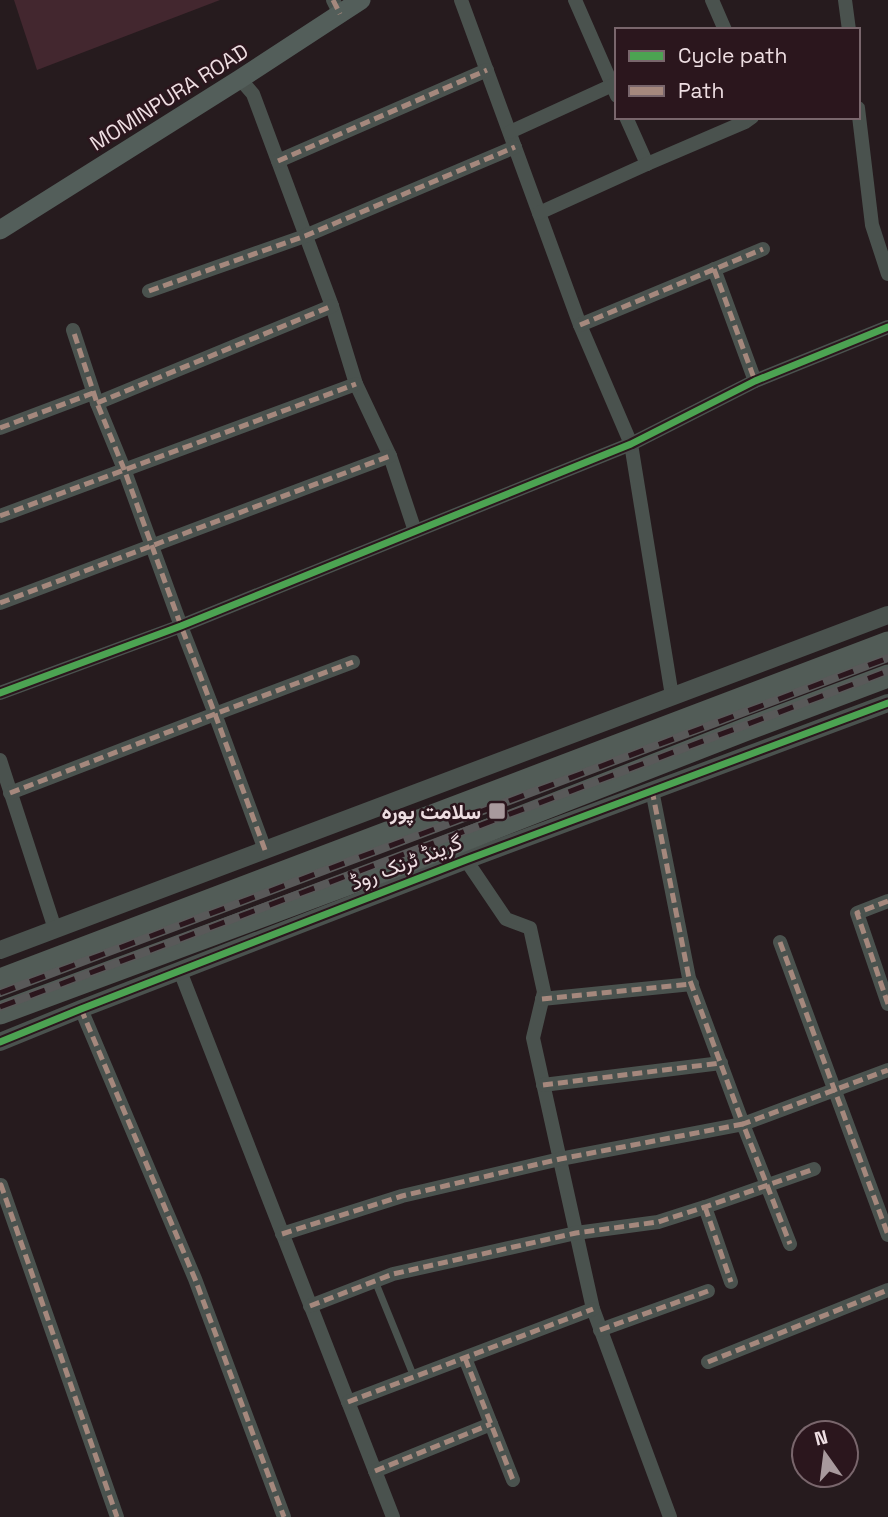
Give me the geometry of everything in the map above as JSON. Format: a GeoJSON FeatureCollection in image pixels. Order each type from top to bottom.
{"type":"FeatureCollection","features":[{"type":"Feature","properties":{"kind":"main road","name":"MOMINPURA ROAD"},"geometry":{"type":"LineString","coordinates":[[0,230],[240,79],[336,7],[361,0]]}},
{"type":"Feature","properties":{"kind":"main road","name":"گرینڈ ٹرنک روڈ"},"geometry":{"type":"LineString","coordinates":[[0,980],[888,643]]}},
{"type":"Feature","properties":{"kind":"main road","name":"گرینڈ ٹرنک روڈ"},"geometry":{"type":"LineString","coordinates":[[0,1013],[412,860],[888,676]]}},
{"type":"Feature","properties":{"kind":"street"},"geometry":{"type":"LineString","coordinates":[[461,0],[580,325],[631,444],[672,696]]}},
{"type":"Feature","properties":{"kind":"street"},"geometry":{"type":"LineString","coordinates":[[510,132],[615,88],[575,0]]}},
{"type":"Feature","properties":{"kind":"street"},"geometry":{"type":"LineString","coordinates":[[712,0],[724,28]]}},
{"type":"Feature","properties":{"kind":"street"},"geometry":{"type":"LineString","coordinates":[[845,0],[849,28]]}},
{"type":"Feature","properties":{"kind":"street"},"geometry":{"type":"LineString","coordinates":[[278,161],[487,70]]}},
{"type":"Feature","properties":{"kind":"street"},"geometry":{"type":"LineString","coordinates":[[240,79],[253,94],[332,306],[356,384],[390,456],[415,531]]}},
{"type":"Feature","properties":{"kind":"street"},"geometry":{"type":"LineString","coordinates":[[627,119],[647,164]]}},
{"type":"Feature","properties":{"kind":"street"},"geometry":{"type":"LineString","coordinates":[[539,213],[749,119]]}},
{"type":"Feature","properties":{"kind":"street"},"geometry":{"type":"LineString","coordinates":[[859,119],[872,225],[888,274]]}},
{"type":"Feature","properties":{"kind":"street"},"geometry":{"type":"LineString","coordinates":[[149,290],[305,236],[515,147]]}},
{"type":"Feature","properties":{"kind":"street"},"geometry":{"type":"LineString","coordinates":[[580,325],[763,249]]}},
{"type":"Feature","properties":{"kind":"street"},"geometry":{"type":"LineString","coordinates":[[714,269],[755,382]]}},
{"type":"Feature","properties":{"kind":"street"},"geometry":{"type":"LineString","coordinates":[[0,429],[95,398],[332,306]]}},
{"type":"Feature","properties":{"kind":"street"},"geometry":{"type":"LineString","coordinates":[[0,693],[181,626],[631,444],[755,382],[888,327]]}},
{"type":"Feature","properties":{"kind":"street"},"geometry":{"type":"LineString","coordinates":[[73,330],[95,398],[124,469],[265,850]]}},
{"type":"Feature","properties":{"kind":"street"},"geometry":{"type":"LineString","coordinates":[[0,516],[356,384]]}},
{"type":"Feature","properties":{"kind":"street"},"geometry":{"type":"LineString","coordinates":[[0,603],[390,456]]}},
{"type":"Feature","properties":{"kind":"street"},"geometry":{"type":"LineString","coordinates":[[0,950],[888,615]]}},
{"type":"Feature","properties":{"kind":"street"},"geometry":{"type":"LineString","coordinates":[[10,793],[352,662]]}},
{"type":"Feature","properties":{"kind":"street"},"geometry":{"type":"LineString","coordinates":[[0,1042],[466,860],[888,703]]}},
{"type":"Feature","properties":{"kind":"street"},"geometry":{"type":"LineString","coordinates":[[793,712],[803,734]]}},
{"type":"Feature","properties":{"kind":"street"},"geometry":{"type":"LineString","coordinates":[[0,760],[55,929]]}},
{"type":"Feature","properties":{"kind":"street"},"geometry":{"type":"LineString","coordinates":[[652,790],[692,984],[790,1244]]}},
{"type":"Feature","properties":{"kind":"street"},"geometry":{"type":"LineString","coordinates":[[466,860],[506,919],[530,928],[544,992],[533,1038],[593,1310],[670,1517]]}},
{"type":"Feature","properties":{"kind":"street"},"geometry":{"type":"LineString","coordinates":[[888,901],[857,913],[888,1004]]}},
{"type":"Feature","properties":{"kind":"street"},"geometry":{"type":"LineString","coordinates":[[780,942],[888,1235]]}},
{"type":"Feature","properties":{"kind":"street"},"geometry":{"type":"LineString","coordinates":[[180,971],[393,1517]]}},
{"type":"Feature","properties":{"kind":"street"},"geometry":{"type":"LineString","coordinates":[[542,999],[692,984]]}},
{"type":"Feature","properties":{"kind":"street"},"geometry":{"type":"LineString","coordinates":[[80,1009],[195,1279],[284,1517]]}},
{"type":"Feature","properties":{"kind":"street"},"geometry":{"type":"LineString","coordinates":[[543,1085],[721,1063]]}},
{"type":"Feature","properties":{"kind":"street"},"geometry":{"type":"LineString","coordinates":[[282,1234],[402,1196],[560,1158],[743,1124],[888,1070]]}},
{"type":"Feature","properties":{"kind":"street"},"geometry":{"type":"LineString","coordinates":[[310,1306],[393,1274],[576,1233],[658,1222],[814,1169]]}},
{"type":"Feature","properties":{"kind":"street"},"geometry":{"type":"LineString","coordinates":[[0,1186],[117,1517]]}},
{"type":"Feature","properties":{"kind":"street"},"geometry":{"type":"LineString","coordinates":[[705,1207],[731,1282]]}},
{"type":"Feature","properties":{"kind":"street"},"geometry":{"type":"LineString","coordinates":[[708,1362],[888,1290]]}},
{"type":"Feature","properties":{"kind":"street"},"geometry":{"type":"LineString","coordinates":[[600,1330],[708,1292]]}},
{"type":"Feature","properties":{"kind":"street"},"geometry":{"type":"LineString","coordinates":[[348,1402],[593,1310]]}},
{"type":"Feature","properties":{"kind":"street"},"geometry":{"type":"LineString","coordinates":[[465,1358],[513,1480]]}},
{"type":"Feature","properties":{"kind":"street"},"geometry":{"type":"LineString","coordinates":[[375,1471],[491,1424]]}},
{"type":"Feature","properties":{"kind":"lane"},"geometry":{"type":"LineString","coordinates":[[375,1281],[414,1377]]}},
{"type":"Feature","properties":{"kind":"shaded area"},"geometry":{"type":"Polygon","coordinates":[[[14,0],[220,0],[37,70],[14,0]]]}},
{"type":"Feature","properties":{"kind":"railway"},"geometry":{"type":"LineString","coordinates":[[0,993],[888,658]]}},
{"type":"Feature","properties":{"kind":"railway"},"geometry":{"type":"LineString","coordinates":[[0,1007],[888,671]]}},
{"type":"Feature","properties":{"kind":"marked path"},"geometry":{"type":"LineString","coordinates":[[333,0],[340,14]]}},
{"type":"Feature","properties":{"kind":"marked path"},"geometry":{"type":"LineString","coordinates":[[278,161],[487,70]]}},
{"type":"Feature","properties":{"kind":"marked path"},"geometry":{"type":"LineString","coordinates":[[149,291],[305,236],[515,147]]}},
{"type":"Feature","properties":{"kind":"marked path"},"geometry":{"type":"LineString","coordinates":[[580,325],[763,249]]}},
{"type":"Feature","properties":{"kind":"marked path"},"geometry":{"type":"LineString","coordinates":[[714,269],[755,381]]}},
{"type":"Feature","properties":{"kind":"marked path"},"geometry":{"type":"LineString","coordinates":[[97,403],[332,306]]}},
{"type":"Feature","properties":{"kind":"marked path"},"geometry":{"type":"LineString","coordinates":[[10,793],[215,714],[97,403],[73,330]]}},
{"type":"Feature","properties":{"kind":"marked path"},"geometry":{"type":"LineString","coordinates":[[0,516],[356,384]]}},
{"type":"Feature","properties":{"kind":"marked path"},"geometry":{"type":"LineString","coordinates":[[0,428],[93,393]]}},
{"type":"Feature","properties":{"kind":"marked path"},"geometry":{"type":"LineString","coordinates":[[0,603],[390,456]]}},
{"type":"Feature","properties":{"kind":"marked path"},"geometry":{"type":"LineString","coordinates":[[265,850],[215,714],[353,662]]}},
{"type":"Feature","properties":{"kind":"marked path"},"geometry":{"type":"LineString","coordinates":[[652,790],[689,978],[743,1124],[888,1070]]}},
{"type":"Feature","properties":{"kind":"marked path"},"geometry":{"type":"LineString","coordinates":[[888,901],[857,913],[888,1004]]}},
{"type":"Feature","properties":{"kind":"marked path"},"geometry":{"type":"LineString","coordinates":[[780,942],[888,1235]]}},
{"type":"Feature","properties":{"kind":"marked path"},"geometry":{"type":"LineString","coordinates":[[542,999],[692,984]]}},
{"type":"Feature","properties":{"kind":"marked path"},"geometry":{"type":"LineString","coordinates":[[81,1009],[195,1279],[284,1517]]}},
{"type":"Feature","properties":{"kind":"marked path"},"geometry":{"type":"LineString","coordinates":[[543,1085],[721,1063]]}},
{"type":"Feature","properties":{"kind":"marked path"},"geometry":{"type":"LineString","coordinates":[[282,1234],[402,1196],[560,1159],[743,1124],[790,1244]]}},
{"type":"Feature","properties":{"kind":"marked path"},"geometry":{"type":"LineString","coordinates":[[310,1306],[393,1274],[576,1233],[658,1222],[814,1169]]}},
{"type":"Feature","properties":{"kind":"marked path"},"geometry":{"type":"LineString","coordinates":[[0,1186],[117,1517]]}},
{"type":"Feature","properties":{"kind":"marked path"},"geometry":{"type":"LineString","coordinates":[[705,1207],[731,1282]]}},
{"type":"Feature","properties":{"kind":"marked path"},"geometry":{"type":"LineString","coordinates":[[708,1362],[888,1290]]}},
{"type":"Feature","properties":{"kind":"marked path"},"geometry":{"type":"LineString","coordinates":[[600,1330],[708,1291]]}},
{"type":"Feature","properties":{"kind":"marked path"},"geometry":{"type":"LineString","coordinates":[[348,1402],[593,1309]]}},
{"type":"Feature","properties":{"kind":"marked path"},"geometry":{"type":"LineString","coordinates":[[465,1358],[513,1480]]}},
{"type":"Feature","properties":{"kind":"marked path"},"geometry":{"type":"LineString","coordinates":[[375,1471],[491,1424]]}},
{"type":"Feature","properties":{"kind":"cycle path"},"geometry":{"type":"LineString","coordinates":[[0,693],[181,626],[631,444],[755,381],[888,327]]}},
{"type":"Feature","properties":{"kind":"cycle path"},"geometry":{"type":"LineString","coordinates":[[0,1042],[466,860],[888,703]]}},
{"type":"Feature","properties":{"kind":"place","name":"سلامت پورہ"},"geometry":{"type":"Point","coordinates":[497,811]}}]}
